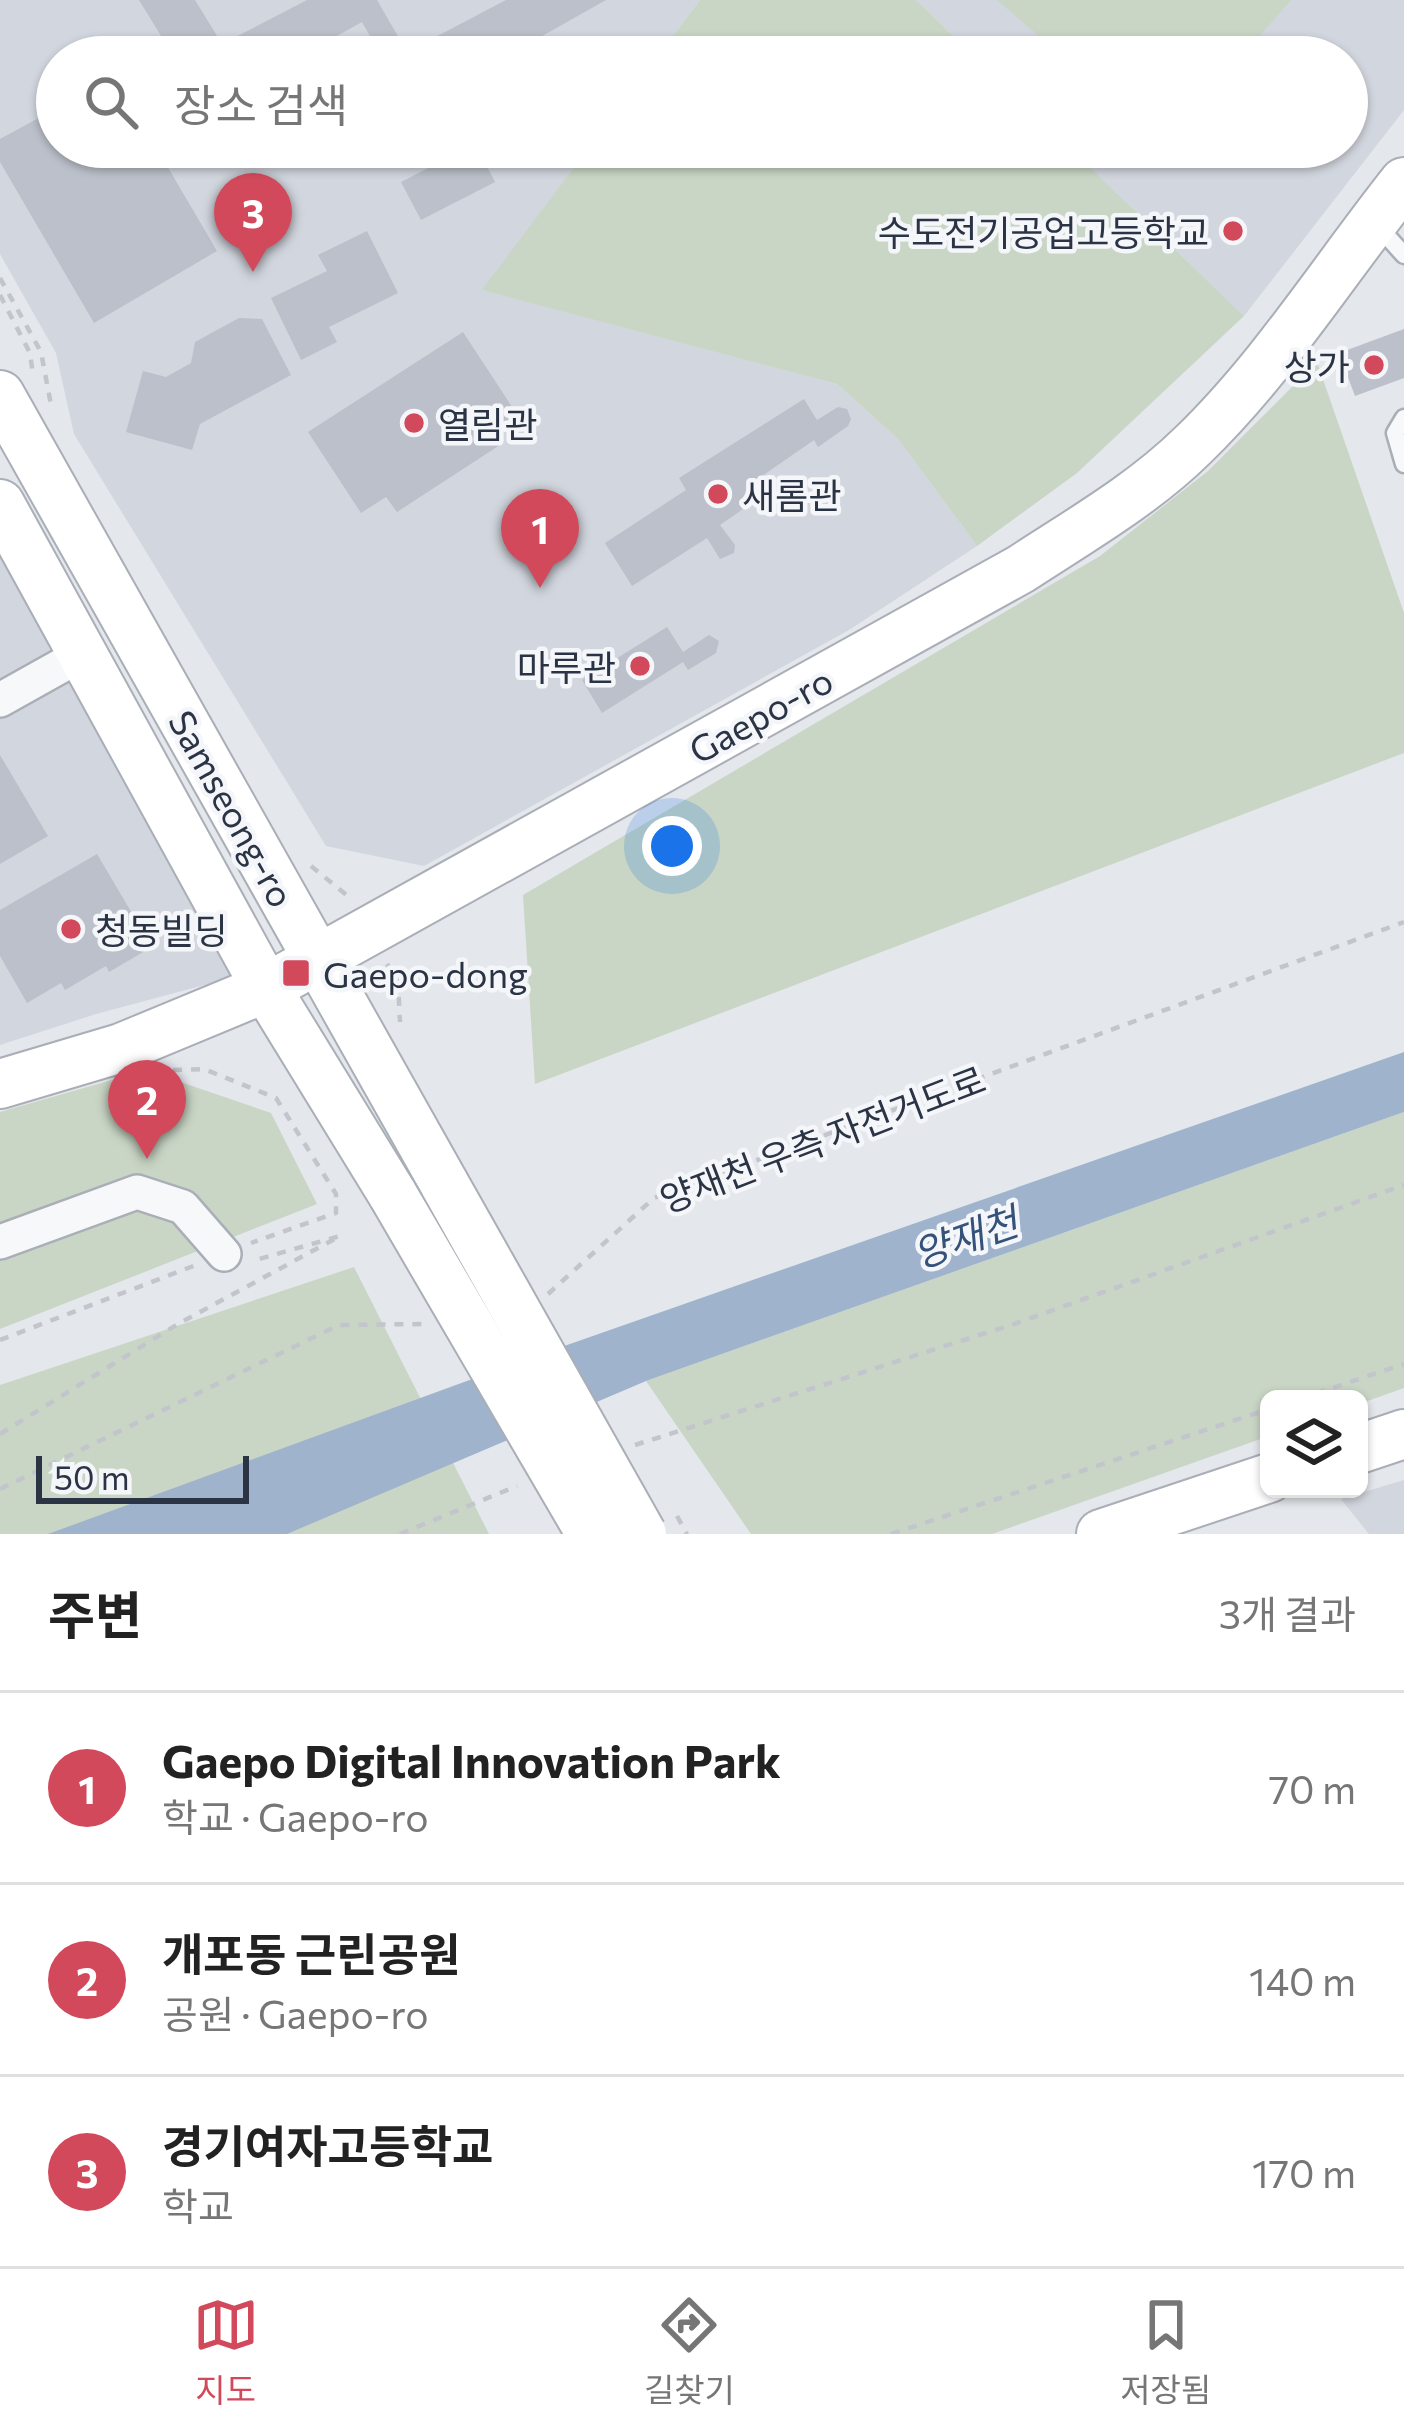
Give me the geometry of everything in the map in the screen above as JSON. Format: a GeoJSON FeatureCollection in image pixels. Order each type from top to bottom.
{"type":"FeatureCollection","features":[{"type":"Feature","properties":{"kind":"main road","name":"Gaepo-ro"},"geometry":{"type":"LineString","coordinates":[[0,1083],[121,1048],[266,988],[1021,569],[1129,498],[1192,446],[1389,238],[1404,182]]}},
{"type":"Feature","properties":{"kind":"main road","name":"Samseong-ro"},"geometry":{"type":"LineString","coordinates":[[0,395],[642,1534]]}},
{"type":"Feature","properties":{"kind":"main road","name":"Samseong-ro"},"geometry":{"type":"LineString","coordinates":[[5,527],[84,653],[266,988],[591,1534]]}},
{"type":"Feature","properties":{"kind":"main road"},"geometry":{"type":"LineString","coordinates":[[1368,1446],[1404,1434]]}},
{"type":"Feature","properties":{"kind":"main road"},"geometry":{"type":"LineString","coordinates":[[1108,1532],[1260,1481]]}},
{"type":"Feature","properties":{"kind":"street"},"geometry":{"type":"LineString","coordinates":[[0,700],[84,653]]}},
{"type":"Feature","properties":{"kind":"street"},"geometry":{"type":"LineString","coordinates":[[0,1242],[137,1192],[183,1207],[224,1254]]}},
{"type":"Feature","properties":{"kind":"lane"},"geometry":{"type":"LineString","coordinates":[[1404,418],[1395,433],[1404,464]]}},
{"type":"Feature","properties":{"kind":"path","name":"양재천 우측 자전거도로"},"geometry":{"type":"LineString","coordinates":[[530,1298],[549,1294],[654,1198],[1404,922]]}},
{"type":"Feature","properties":{"kind":"path"},"geometry":{"type":"LineString","coordinates":[[618,1451],[1014,1324],[1404,1185]]}},
{"type":"Feature","properties":{"kind":"path"},"geometry":{"type":"LineString","coordinates":[[0,1340],[224,1254]]}},
{"type":"Feature","properties":{"kind":"path"},"geometry":{"type":"LineString","coordinates":[[0,1489],[339,1325],[430,1324]]}},
{"type":"Feature","properties":{"kind":"path"},"geometry":{"type":"LineString","coordinates":[[1326,1390],[1404,1364]]}},
{"type":"Feature","properties":{"kind":"path"},"geometry":{"type":"LineString","coordinates":[[891,1534],[1260,1412]]}},
{"type":"Feature","properties":{"kind":"path"},"geometry":{"type":"LineString","coordinates":[[400,1534],[532,1481]]}},
{"type":"Feature","properties":{"kind":"shaded area"},"geometry":{"type":"Polygon","coordinates":[[[0,0],[700,0],[673,36],[36,36],[36,168],[573,168],[483,290],[837,384],[898,439],[977,546],[849,630],[424,866],[326,846],[74,434],[56,353],[0,254],[0,0]]]}},
{"type":"Feature","properties":{"kind":"shaded area","name":"수도전기공업고등학교"},"geometry":{"type":"Polygon","coordinates":[[[916,0],[1404,0],[1404,110],[1368,156],[1368,36],[953,36],[916,0]]]}},
{"type":"Feature","properties":{"kind":"shaded area","name":"수도전기공업고등학교"},"geometry":{"type":"Polygon","coordinates":[[[1091,168],[1359,168],[1244,316],[1091,168]]]}},
{"type":"Feature","properties":{"kind":"shaded area"},"geometry":{"type":"Polygon","coordinates":[[[9,552],[253,972],[0,1045],[0,557],[9,552]]]}},
{"type":"Feature","properties":{"kind":"shaded area"},"geometry":{"type":"Polygon","coordinates":[[[1404,1480],[1404,1534],[1369,1534],[1341,1499],[1368,1498],[1368,1491],[1404,1480]]]}},
{"type":"Feature","properties":{"kind":"green space"},"geometry":{"type":"Polygon","coordinates":[[[700,0],[916,0],[953,36],[673,36],[700,0]]]}},
{"type":"Feature","properties":{"kind":"green space"},"geometry":{"type":"Polygon","coordinates":[[[997,0],[1291,0],[1259,36],[1039,36],[997,0]]]}},
{"type":"Feature","properties":{"kind":"green space"},"geometry":{"type":"Polygon","coordinates":[[[573,168],[1091,168],[1244,316],[1077,473],[977,546],[898,439],[837,384],[482,290],[573,168]]]}},
{"type":"Feature","properties":{"kind":"green space"},"geometry":{"type":"Polygon","coordinates":[[[1317,362],[1404,613],[1404,753],[535,1084],[523,895],[1100,556],[1208,471],[1317,362]]]}},
{"type":"Feature","properties":{"kind":"green space"},"geometry":{"type":"Polygon","coordinates":[[[133,1074],[157,1074],[271,1113],[317,1204],[0,1329],[0,1112],[133,1074]]]}},
{"type":"Feature","properties":{"kind":"green space"},"geometry":{"type":"Polygon","coordinates":[[[1404,1112],[1404,1388],[1368,1401],[1368,1390],[1260,1390],[1260,1439],[992,1534],[751,1534],[646,1381],[1404,1112]]]}},
{"type":"Feature","properties":{"kind":"green space"},"geometry":{"type":"Polygon","coordinates":[[[354,1267],[489,1534],[0,1534],[0,1385],[354,1267]]]}},
{"type":"Feature","properties":{"kind":"water","name":"양재천"},"geometry":{"type":"Polygon","coordinates":[[[1404,1052],[1404,1112],[646,1381],[287,1534],[48,1534],[530,1358],[1404,1052]]]}},
{"type":"Feature","properties":{"kind":"building"},"geometry":{"type":"Polygon","coordinates":[[[139,0],[195,0],[217,36],[161,36],[139,0]]]}},
{"type":"Feature","properties":{"kind":"building"},"geometry":{"type":"Polygon","coordinates":[[[307,0],[377,0],[398,36],[370,36],[362,22],[337,36],[237,36],[307,0]]]}},
{"type":"Feature","properties":{"kind":"building"},"geometry":{"type":"Polygon","coordinates":[[[506,0],[606,0],[542,36],[437,36],[506,0]]]}},
{"type":"Feature","properties":{"kind":"building"},"geometry":{"type":"Polygon","coordinates":[[[36,119],[36,168],[168,168],[217,251],[94,323],[0,162],[0,139],[36,119]]]}},
{"type":"Feature","properties":{"kind":"building"},"geometry":{"type":"Polygon","coordinates":[[[428,168],[488,168],[495,182],[421,220],[401,182],[428,168]]]}},
{"type":"Feature","properties":{"kind":"building"},"geometry":{"type":"Polygon","coordinates":[[[367,231],[398,293],[329,327],[337,342],[301,360],[271,298],[327,271],[318,255],[367,231]]]}},
{"type":"Feature","properties":{"kind":"building"},"geometry":{"type":"Polygon","coordinates":[[[239,318],[262,319],[291,375],[200,424],[192,450],[126,432],[143,371],[166,377],[191,363],[195,342],[239,318]]]}},
{"type":"Feature","properties":{"kind":"building","name":"상가"},"geometry":{"type":"Polygon","coordinates":[[[1404,329],[1404,378],[1355,396],[1339,353],[1404,329]]]}},
{"type":"Feature","properties":{"kind":"building","name":"열림관"},"geometry":{"type":"Polygon","coordinates":[[[463,332],[518,416],[495,431],[503,443],[397,512],[386,497],[361,513],[308,432],[463,332]]]}},
{"type":"Feature","properties":{"kind":"building","name":"새롬관"},"geometry":{"type":"Polygon","coordinates":[[[804,399],[817,420],[838,407],[847,409],[848,426],[818,447],[814,440],[749,485],[759,498],[720,525],[735,545],[734,553],[720,559],[707,538],[632,586],[605,543],[686,490],[679,478],[804,399]]]}},
{"type":"Feature","properties":{"kind":"building","name":"마루관"},"geometry":{"type":"Polygon","coordinates":[[[667,627],[683,652],[709,635],[719,641],[716,653],[688,670],[683,662],[602,713],[582,680],[667,627]]]}},
{"type":"Feature","properties":{"kind":"building"},"geometry":{"type":"Polygon","coordinates":[[[0,755],[48,836],[0,864],[0,755]]]}},
{"type":"Feature","properties":{"kind":"building","name":"청동빌딩"},"geometry":{"type":"Polygon","coordinates":[[[97,854],[152,947],[109,972],[106,966],[65,990],[61,983],[27,1003],[0,956],[0,910],[97,854]]]}},
{"type":"Feature","properties":{"kind":"place","name":"수도전기공업고등학교"},"geometry":{"type":"Point","coordinates":[1233,231]}},
{"type":"Feature","properties":{"kind":"place","name":"경기여자고등학교"},"geometry":{"type":"Point","coordinates":[253,272]}},
{"type":"Feature","properties":{"kind":"place","name":"상가"},"geometry":{"type":"Point","coordinates":[1374,365]}},
{"type":"Feature","properties":{"kind":"place","name":"열림관"},"geometry":{"type":"Point","coordinates":[414,423]}},
{"type":"Feature","properties":{"kind":"place","name":"새롬관"},"geometry":{"type":"Point","coordinates":[718,494]}},
{"type":"Feature","properties":{"kind":"place","name":"Gaepo Digital Innovation Park"},"geometry":{"type":"Point","coordinates":[540,588]}},
{"type":"Feature","properties":{"kind":"place","name":"마루관"},"geometry":{"type":"Point","coordinates":[640,666]}},
{"type":"Feature","properties":{"kind":"place","name":"청동빌딩"},"geometry":{"type":"Point","coordinates":[71,929]}},
{"type":"Feature","properties":{"kind":"place","name":"Gaepo-dong"},"geometry":{"type":"Point","coordinates":[296,973]}},
{"type":"Feature","properties":{"kind":"place","name":"개포동 근린공원"},"geometry":{"type":"Point","coordinates":[147,1159]}}]}
